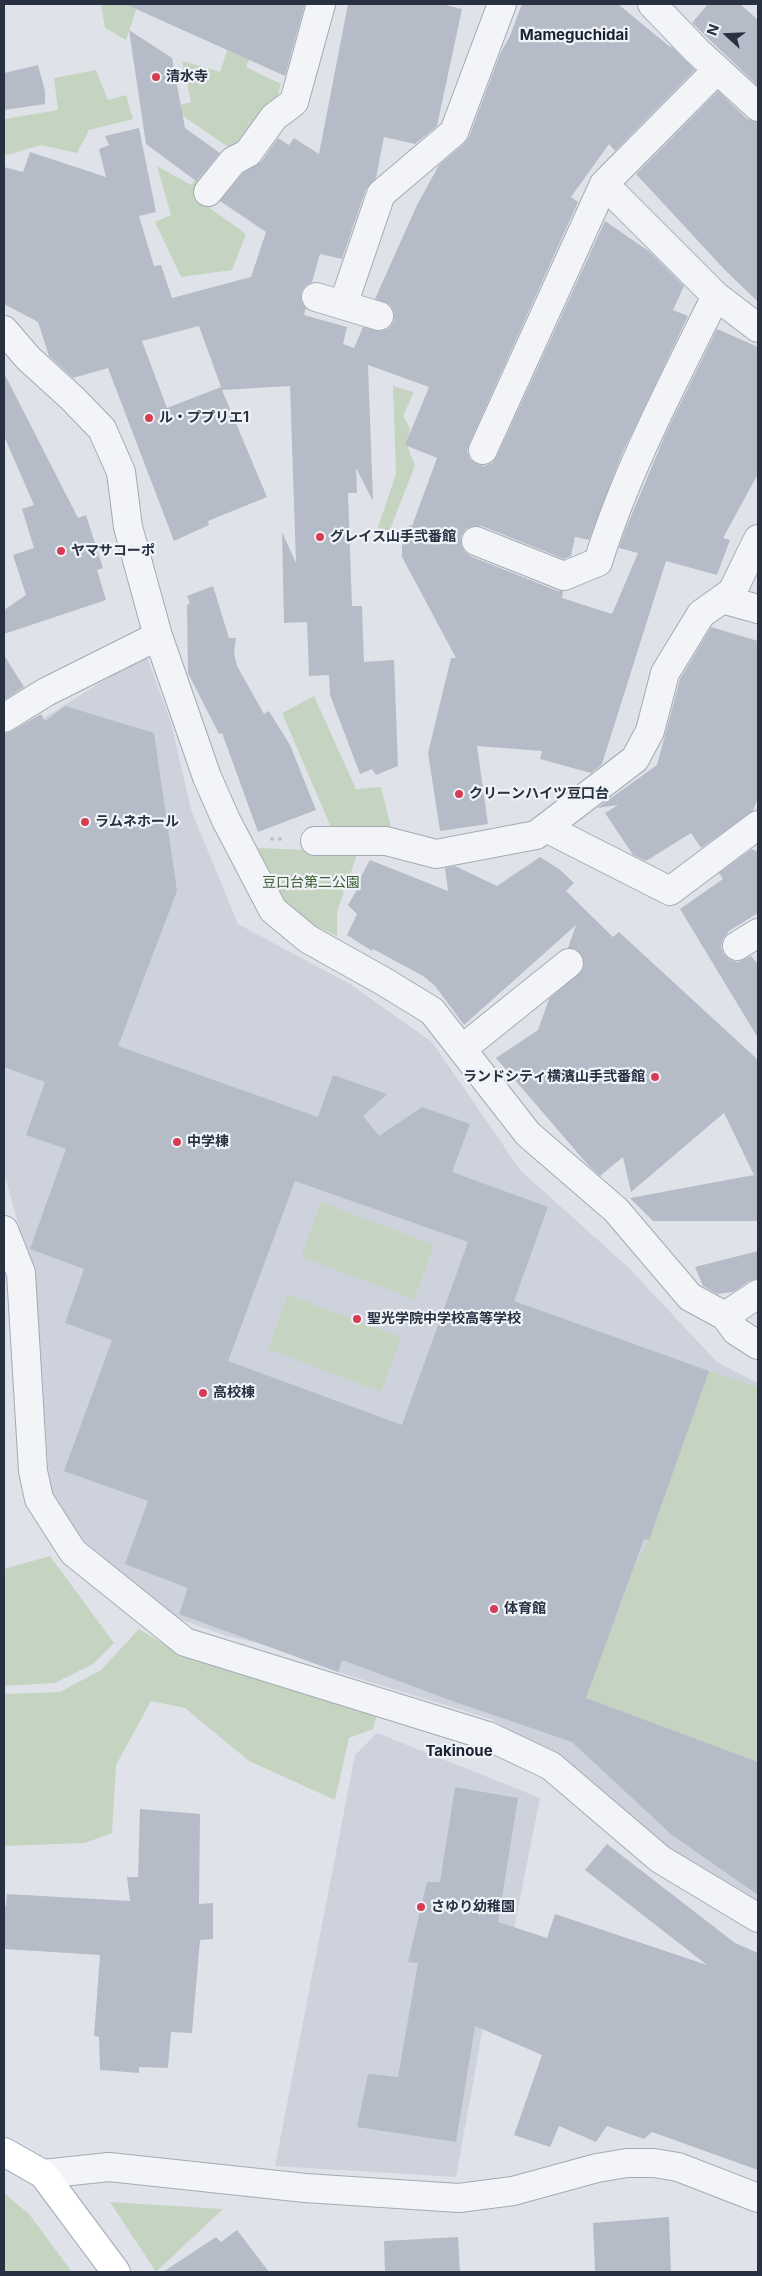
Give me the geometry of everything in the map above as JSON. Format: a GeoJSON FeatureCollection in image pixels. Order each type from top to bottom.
{"type":"FeatureCollection","features":[{"type":"Feature","properties":{"kind":"main road"},"geometry":{"type":"LineString","coordinates":[[4,2152],[43,2174],[116,2272]]}},
{"type":"Feature","properties":{"kind":"street"},"geometry":{"type":"LineString","coordinates":[[208,192],[233,161],[248,152],[274,117],[294,102],[321,4]]}},
{"type":"Feature","properties":{"kind":"street"},"geometry":{"type":"LineString","coordinates":[[343,305],[381,194],[454,132],[502,4]]}},
{"type":"Feature","properties":{"kind":"street"},"geometry":{"type":"LineString","coordinates":[[652,4],[717,70],[758,107]]}},
{"type":"Feature","properties":{"kind":"street"},"geometry":{"type":"LineString","coordinates":[[484,450],[604,184],[717,70]]}},
{"type":"Feature","properties":{"kind":"street"},"geometry":{"type":"LineString","coordinates":[[604,184],[716,296],[758,328]]}},
{"type":"Feature","properties":{"kind":"street"},"geometry":{"type":"LineString","coordinates":[[476,541],[564,576],[598,562],[609,527],[634,465],[716,296]]}},
{"type":"Feature","properties":{"kind":"street"},"geometry":{"type":"LineString","coordinates":[[316,297],[379,316]]}},
{"type":"Feature","properties":{"kind":"street"},"geometry":{"type":"LineString","coordinates":[[4,330],[28,358],[72,398],[102,429],[121,472],[128,527],[158,636],[207,777],[272,910],[308,938],[432,1011],[528,1134],[616,1210],[690,1297],[726,1316],[736,1331],[758,1345]]}},
{"type":"Feature","properties":{"kind":"street"},"geometry":{"type":"LineString","coordinates":[[315,841],[386,840],[436,854],[536,835],[635,759],[650,731],[665,673],[701,614],[732,592],[758,539]]}},
{"type":"Feature","properties":{"kind":"street"},"geometry":{"type":"LineString","coordinates":[[722,599],[758,609]]}},
{"type":"Feature","properties":{"kind":"street"},"geometry":{"type":"LineString","coordinates":[[4,718],[46,692],[158,636]]}},
{"type":"Feature","properties":{"kind":"street"},"geometry":{"type":"LineString","coordinates":[[546,828],[670,891],[758,825]]}},
{"type":"Feature","properties":{"kind":"street"},"geometry":{"type":"LineString","coordinates":[[462,1049],[570,963]]}},
{"type":"Feature","properties":{"kind":"street"},"geometry":{"type":"LineString","coordinates":[[4,1230],[21,1272],[33,1471],[39,1499],[74,1552],[185,1642],[488,1736],[551,1766],[660,1859],[758,1918]]}},
{"type":"Feature","properties":{"kind":"street"},"geometry":{"type":"LineString","coordinates":[[726,1316],[758,1294]]}},
{"type":"Feature","properties":{"kind":"street"},"geometry":{"type":"LineString","coordinates":[[43,2174],[109,2167],[304,2188],[459,2198],[513,2191],[597,2168],[627,2163],[654,2163],[678,2167],[758,2198]]}},
{"type":"Feature","properties":{"kind":"path"},"geometry":{"type":"LineString","coordinates":[[235,837],[315,841]]}},
{"type":"Feature","properties":{"kind":"shaded area","name":"聖光学院中学校高等学校"},"geometry":{"type":"Polygon","coordinates":[[[146,654],[172,726],[191,810],[238,924],[350,984],[432,1042],[521,1171],[628,1267],[717,1362],[758,1383],[758,1912],[551,1766],[491,1719],[338,1672],[262,1644],[227,1636],[177,1618],[77,1535],[51,1498],[33,1276],[4,1173],[4,743],[146,654]]]}},
{"type":"Feature","properties":{"kind":"shaded area","name":"さゆり幼稚園"},"geometry":{"type":"Polygon","coordinates":[[[377,1733],[540,1798],[502,1989],[490,1989],[456,2177],[275,2166],[355,1755],[377,1733]]]}},
{"type":"Feature","properties":{"kind":"green space"},"geometry":{"type":"Polygon","coordinates":[[[101,4],[138,4],[126,40],[105,28],[101,4]]]}},
{"type":"Feature","properties":{"kind":"green space"},"geometry":{"type":"Polygon","coordinates":[[[236,24],[251,56],[246,67],[281,84],[276,101],[237,153],[180,114],[149,113],[191,102],[182,61],[220,72],[236,24]]]}},
{"type":"Feature","properties":{"kind":"green space"},"geometry":{"type":"Polygon","coordinates":[[[96,70],[108,100],[126,95],[133,119],[89,130],[77,153],[41,145],[4,156],[4,119],[58,110],[54,78],[96,70]]]}},
{"type":"Feature","properties":{"kind":"green space"},"geometry":{"type":"Polygon","coordinates":[[[206,165],[219,173],[200,201],[246,234],[232,270],[181,277],[155,222],[171,215],[157,166],[191,185],[206,165]]]}},
{"type":"Feature","properties":{"kind":"green space"},"geometry":{"type":"Polygon","coordinates":[[[393,386],[414,392],[403,416],[410,428],[408,448],[415,465],[388,535],[376,533],[396,474],[393,386]]]}},
{"type":"Feature","properties":{"kind":"green space"},"geometry":{"type":"Polygon","coordinates":[[[314,696],[356,789],[381,787],[393,835],[333,832],[282,713],[314,696]]]}},
{"type":"Feature","properties":{"kind":"green space","name":"豆口台第二公園"},"geometry":{"type":"Polygon","coordinates":[[[258,848],[358,852],[337,912],[337,936],[311,924],[278,898],[258,848]]]}},
{"type":"Feature","properties":{"kind":"green space"},"geometry":{"type":"Polygon","coordinates":[[[321,1202],[434,1245],[414,1299],[301,1257],[321,1202]]]}},
{"type":"Feature","properties":{"kind":"green space"},"geometry":{"type":"Polygon","coordinates":[[[288,1295],[401,1337],[381,1392],[268,1349],[288,1295]]]}},
{"type":"Feature","properties":{"kind":"green space"},"geometry":{"type":"Polygon","coordinates":[[[709,1371],[758,1387],[758,1762],[586,1698],[634,1568],[649,1540],[709,1371]]]}},
{"type":"Feature","properties":{"kind":"green space"},"geometry":{"type":"Polygon","coordinates":[[[50,1556],[114,1643],[93,1664],[55,1683],[4,1686],[4,1569],[50,1556]]]}},
{"type":"Feature","properties":{"kind":"green space"},"geometry":{"type":"Polygon","coordinates":[[[139,1629],[176,1652],[377,1714],[373,1729],[349,1738],[335,1800],[249,1761],[185,1708],[151,1701],[116,1765],[112,1833],[85,1843],[4,1846],[4,1694],[60,1692],[101,1670],[139,1629]]]}},
{"type":"Feature","properties":{"kind":"green space"},"geometry":{"type":"Polygon","coordinates":[[[4,2193],[29,2214],[72,2272],[4,2272],[4,2193]]]}},
{"type":"Feature","properties":{"kind":"green space"},"geometry":{"type":"Polygon","coordinates":[[[110,2202],[223,2209],[156,2272],[110,2202]]]}},
{"type":"Feature","properties":{"kind":"building"},"geometry":{"type":"Polygon","coordinates":[[[125,4],[305,4],[285,76],[125,4]]]}},
{"type":"Feature","properties":{"kind":"building"},"geometry":{"type":"Polygon","coordinates":[[[348,4],[442,4],[462,9],[437,126],[415,144],[384,137],[376,178],[366,189],[342,259],[320,254],[312,282],[306,285],[301,292],[301,301],[306,308],[304,315],[347,327],[343,344],[354,348],[363,327],[382,331],[389,328],[394,321],[394,313],[391,306],[375,299],[417,205],[439,165],[464,144],[469,137],[500,54],[510,36],[522,4],[618,4],[671,46],[695,70],[615,151],[609,144],[571,197],[578,202],[467,451],[470,459],[484,466],[492,463],[497,456],[605,221],[650,252],[684,286],[673,310],[688,316],[622,454],[589,540],[575,537],[571,556],[564,559],[482,526],[466,529],[461,536],[461,544],[464,551],[470,556],[558,591],[563,591],[562,598],[612,614],[638,553],[619,548],[624,533],[666,433],[717,329],[758,347],[758,474],[723,538],[730,540],[717,575],[666,561],[602,764],[591,773],[540,759],[542,751],[477,746],[488,824],[440,831],[428,753],[451,658],[456,658],[402,557],[402,543],[410,525],[412,526],[437,458],[405,445],[429,387],[368,365],[373,501],[356,468],[357,493],[348,493],[352,606],[362,606],[364,662],[394,660],[398,766],[376,775],[372,769],[360,774],[330,695],[329,675],[309,676],[307,622],[284,623],[282,532],[296,563],[290,386],[222,390],[267,497],[208,521],[209,525],[174,541],[108,368],[73,378],[49,356],[38,322],[4,304],[4,167],[23,172],[30,152],[106,177],[99,149],[109,145],[105,136],[139,128],[156,212],[139,216],[154,266],[161,265],[172,298],[251,277],[266,232],[220,201],[243,173],[261,162],[278,138],[289,145],[294,138],[319,154],[348,4]],[[199,326],[142,341],[167,408],[221,387],[199,326]]]}},
{"type":"Feature","properties":{"kind":"building"},"geometry":{"type":"Polygon","coordinates":[[[708,4],[740,4],[758,20],[758,86],[692,23],[708,4]]]}},
{"type":"Feature","properties":{"kind":"building"},"geometry":{"type":"Polygon","coordinates":[[[129,30],[172,58],[185,128],[220,153],[196,181],[146,144],[129,30]]]}},
{"type":"Feature","properties":{"kind":"building"},"geometry":{"type":"Polygon","coordinates":[[[38,65],[45,91],[45,104],[4,110],[4,73],[38,65]]]}},
{"type":"Feature","properties":{"kind":"building"},"geometry":{"type":"Polygon","coordinates":[[[718,91],[747,119],[758,122],[758,302],[724,269],[636,174],[718,91]]]}},
{"type":"Feature","properties":{"kind":"building"},"geometry":{"type":"Polygon","coordinates":[[[4,373],[78,518],[86,515],[103,568],[97,570],[106,600],[4,634],[4,610],[26,595],[13,555],[34,548],[22,509],[34,505],[4,436],[4,373]]]}},
{"type":"Feature","properties":{"kind":"building"},"geometry":{"type":"Polygon","coordinates":[[[213,586],[229,638],[236,638],[234,653],[237,666],[264,714],[269,711],[290,745],[316,810],[258,832],[222,733],[219,734],[188,673],[187,605],[190,603],[187,596],[213,586]]]}},
{"type":"Feature","properties":{"kind":"building"},"geometry":{"type":"Polygon","coordinates":[[[711,627],[758,641],[758,798],[753,811],[701,848],[691,833],[646,861],[633,855],[605,813],[618,805],[597,808],[657,765],[680,679],[711,627]]]}},
{"type":"Feature","properties":{"kind":"building"},"geometry":{"type":"Polygon","coordinates":[[[4,655],[24,687],[4,700],[4,655]]]}},
{"type":"Feature","properties":{"kind":"building","name":"聖光学院中学校高等学校"},"geometry":{"type":"Polygon","coordinates":[[[65,706],[154,733],[177,891],[118,1046],[318,1117],[333,1075],[387,1094],[363,1116],[379,1136],[422,1107],[470,1124],[452,1172],[548,1207],[514,1301],[709,1371],[649,1540],[644,1539],[586,1698],[758,1762],[758,1895],[672,1835],[572,1742],[458,1703],[342,1660],[338,1672],[179,1614],[188,1588],[125,1564],[148,1501],[64,1471],[112,1340],[65,1323],[84,1269],[30,1249],[66,1149],[26,1135],[45,1082],[4,1067],[4,734],[41,714],[45,721],[65,706]],[[295,1181],[228,1361],[402,1425],[468,1242],[295,1181]]]}},
{"type":"Feature","properties":{"kind":"building"},"geometry":{"type":"Polygon","coordinates":[[[752,849],[758,852],[758,913],[729,931],[723,939],[721,947],[724,955],[730,960],[738,962],[751,956],[758,964],[758,1038],[680,909],[723,879],[719,873],[752,849]]]}},
{"type":"Feature","properties":{"kind":"building"},"geometry":{"type":"Polygon","coordinates":[[[540,857],[559,869],[574,883],[566,891],[613,937],[619,932],[758,1060],[758,1221],[653,1221],[630,1198],[754,1175],[724,1113],[631,1192],[623,1157],[600,1176],[588,1165],[496,1058],[538,1030],[549,999],[583,969],[584,961],[581,954],[575,949],[568,948],[576,925],[464,1025],[435,986],[423,976],[373,949],[372,951],[347,935],[357,914],[348,905],[358,888],[356,886],[370,860],[448,891],[445,868],[455,866],[497,886],[540,857]]]}},
{"type":"Feature","properties":{"kind":"building"},"geometry":{"type":"Polygon","coordinates":[[[758,1251],[758,1279],[749,1281],[733,1292],[717,1294],[703,1286],[695,1267],[758,1251]]]}},
{"type":"Feature","properties":{"kind":"building"},"geometry":{"type":"Polygon","coordinates":[[[455,1787],[518,1798],[498,1922],[547,1938],[555,1914],[707,1965],[585,1870],[607,1844],[735,1943],[758,1953],[758,2170],[652,2132],[644,2139],[607,2126],[596,2142],[559,2126],[550,2147],[514,2135],[542,2055],[475,2026],[456,2142],[357,2127],[368,2074],[398,2077],[418,1963],[408,1962],[427,1882],[440,1882],[455,1787]]]}},
{"type":"Feature","properties":{"kind":"building"},"geometry":{"type":"Polygon","coordinates":[[[140,1809],[200,1814],[199,1904],[213,1903],[213,1939],[200,1940],[192,2033],[171,2032],[168,2068],[139,2067],[139,2073],[100,2070],[99,2037],[94,2036],[100,1955],[4,1949],[4,1909],[7,1894],[130,1901],[127,1877],[138,1877],[140,1809]]]}},
{"type":"Feature","properties":{"kind":"building"},"geometry":{"type":"Polygon","coordinates":[[[669,2217],[671,2272],[595,2272],[593,2223],[669,2217]]]}},
{"type":"Feature","properties":{"kind":"building"},"geometry":{"type":"Polygon","coordinates":[[[237,2230],[269,2272],[163,2272],[216,2237],[221,2242],[237,2230]]]}},
{"type":"Feature","properties":{"kind":"building"},"geometry":{"type":"Polygon","coordinates":[[[458,2237],[460,2272],[385,2272],[384,2241],[458,2237]]]}},
{"type":"Feature","properties":{"kind":"place","name":"清水寺"},"geometry":{"type":"Point","coordinates":[156,77]}},
{"type":"Feature","properties":{"kind":"place","name":"ル・ププリエ1"},"geometry":{"type":"Point","coordinates":[149,418]}},
{"type":"Feature","properties":{"kind":"place","name":"グレイス山手弐番館"},"geometry":{"type":"Point","coordinates":[320,537]}},
{"type":"Feature","properties":{"kind":"place","name":"ヤマサコーポ"},"geometry":{"type":"Point","coordinates":[61,551]}},
{"type":"Feature","properties":{"kind":"place","name":"クリーンハイツ豆口台"},"geometry":{"type":"Point","coordinates":[459,794]}},
{"type":"Feature","properties":{"kind":"place","name":"ラムネホール"},"geometry":{"type":"Point","coordinates":[85,822]}},
{"type":"Feature","properties":{"kind":"place","name":"ランドシティ横濱山手弐番館"},"geometry":{"type":"Point","coordinates":[655,1077]}},
{"type":"Feature","properties":{"kind":"place","name":"中学棟"},"geometry":{"type":"Point","coordinates":[177,1142]}},
{"type":"Feature","properties":{"kind":"place","name":"聖光学院中学校高等学校"},"geometry":{"type":"Point","coordinates":[357,1319]}},
{"type":"Feature","properties":{"kind":"place","name":"高校棟"},"geometry":{"type":"Point","coordinates":[203,1393]}},
{"type":"Feature","properties":{"kind":"place","name":"体育館"},"geometry":{"type":"Point","coordinates":[494,1609]}},
{"type":"Feature","properties":{"kind":"place","name":"さゆり幼稚園"},"geometry":{"type":"Point","coordinates":[421,1907]}},
{"type":"Feature","properties":{"kind":"district","name":"Mameguchidai"},"geometry":{"type":"Point","coordinates":[574,35]}},
{"type":"Feature","properties":{"kind":"district","name":"Takinoue"},"geometry":{"type":"Point","coordinates":[459,1751]}}]}
